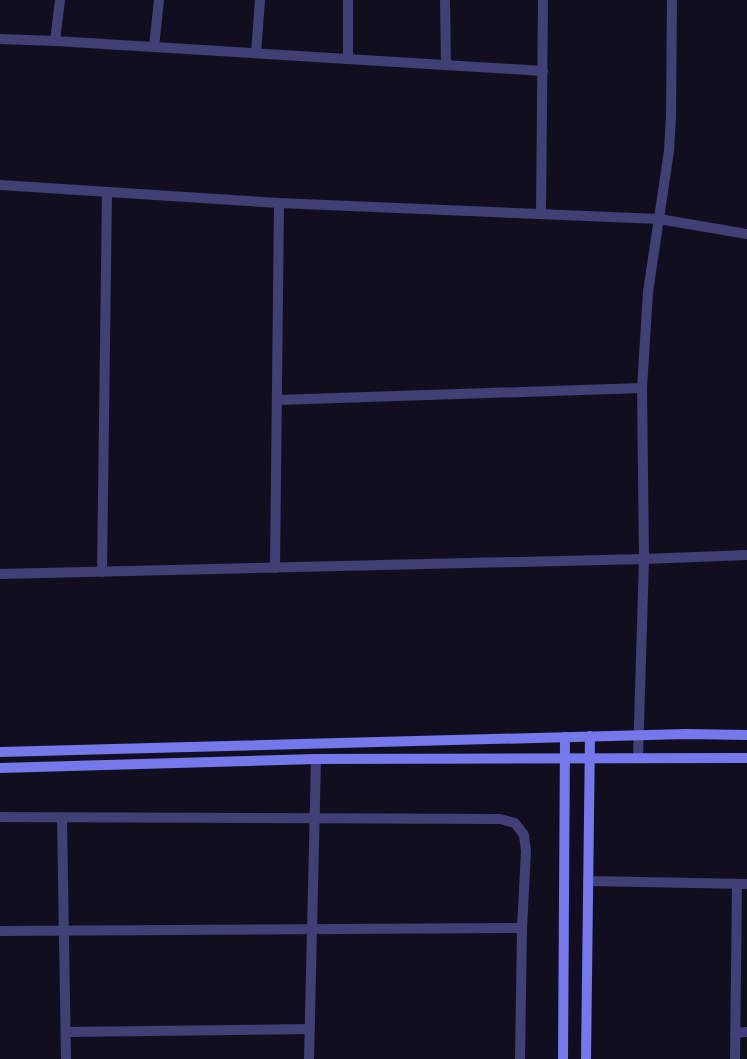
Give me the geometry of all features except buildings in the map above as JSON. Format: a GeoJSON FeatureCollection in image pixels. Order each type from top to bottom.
{"type":"FeatureCollection","features":[{"type":"Feature","properties":{"kind":"street"},"geometry":{"type":"LineString","coordinates":[[55,40],[60,0]]}},
{"type":"Feature","properties":{"kind":"street"},"geometry":{"type":"LineString","coordinates":[[154,47],[160,0]]}},
{"type":"Feature","properties":{"kind":"street"},"geometry":{"type":"LineString","coordinates":[[256,53],[260,0]]}},
{"type":"Feature","properties":{"kind":"street"},"geometry":{"type":"LineString","coordinates":[[348,0],[348,59]]}},
{"type":"Feature","properties":{"kind":"street"},"geometry":{"type":"LineString","coordinates":[[445,0],[446,65]]}},
{"type":"Feature","properties":{"kind":"street"},"geometry":{"type":"LineString","coordinates":[[541,213],[543,0]]}},
{"type":"Feature","properties":{"kind":"street"},"geometry":{"type":"LineString","coordinates":[[638,758],[644,559],[642,388],[648,292],[668,158],[671,117],[672,0]]}},
{"type":"Feature","properties":{"kind":"street"},"geometry":{"type":"LineString","coordinates":[[0,39],[55,40],[543,71]]}},
{"type":"Feature","properties":{"kind":"street"},"geometry":{"type":"LineString","coordinates":[[0,185],[279,203],[659,219],[747,234]]}},
{"type":"Feature","properties":{"kind":"street"},"geometry":{"type":"LineString","coordinates":[[102,572],[107,192]]}},
{"type":"Feature","properties":{"kind":"street"},"geometry":{"type":"LineString","coordinates":[[275,568],[279,203]]}},
{"type":"Feature","properties":{"kind":"street"},"geometry":{"type":"LineString","coordinates":[[277,400],[642,388]]}},
{"type":"Feature","properties":{"kind":"street"},"geometry":{"type":"LineString","coordinates":[[0,574],[644,559],[747,555]]}},
{"type":"Feature","properties":{"kind":"street"},"geometry":{"type":"LineString","coordinates":[[0,752],[590,736],[747,735]]}},
{"type":"Feature","properties":{"kind":"street"},"geometry":{"type":"LineString","coordinates":[[586,1059],[590,736]]}},
{"type":"Feature","properties":{"kind":"street"},"geometry":{"type":"LineString","coordinates":[[563,1059],[565,737]]}},
{"type":"Feature","properties":{"kind":"street"},"geometry":{"type":"LineString","coordinates":[[0,768],[316,759],[747,758]]}},
{"type":"Feature","properties":{"kind":"street"},"geometry":{"type":"LineString","coordinates":[[309,1059],[316,759]]}},
{"type":"Feature","properties":{"kind":"street"},"geometry":{"type":"LineString","coordinates":[[0,817],[314,817],[500,819],[515,823],[524,835],[526,851],[522,928],[520,1059]]}},
{"type":"Feature","properties":{"kind":"street"},"geometry":{"type":"LineString","coordinates":[[62,818],[66,1059]]}},
{"type":"Feature","properties":{"kind":"street"},"geometry":{"type":"LineString","coordinates":[[588,882],[742,884],[735,1059]]}},
{"type":"Feature","properties":{"kind":"street"},"geometry":{"type":"LineString","coordinates":[[0,931],[522,928]]}},
{"type":"Feature","properties":{"kind":"street"},"geometry":{"type":"LineString","coordinates":[[66,1032],[310,1029]]}},
{"type":"Feature","properties":{"kind":"street"},"geometry":{"type":"LineString","coordinates":[[735,1033],[747,1032]]}}]}
